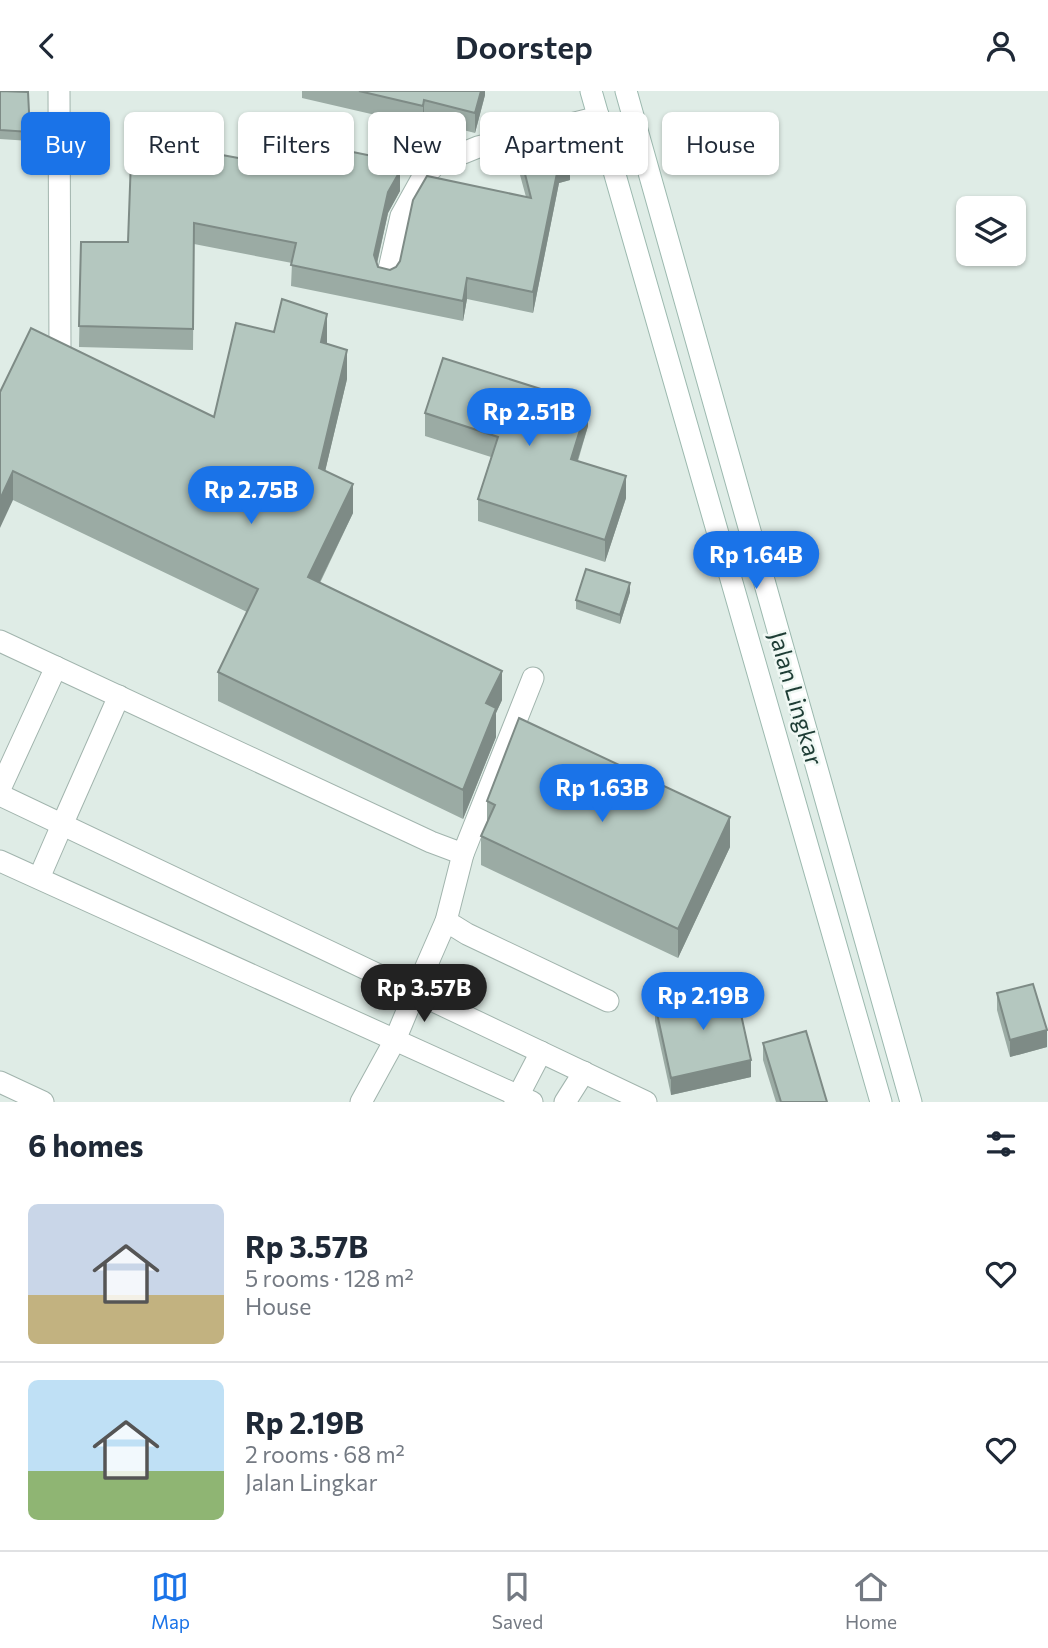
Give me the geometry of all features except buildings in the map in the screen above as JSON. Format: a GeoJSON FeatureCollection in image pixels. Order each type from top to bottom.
{"type":"FeatureCollection","features":[{"type":"Feature","properties":{"kind":"street"},"geometry":{"type":"LineString","coordinates":[[59,91],[60,353]]}},
{"type":"Feature","properties":{"kind":"street"},"geometry":{"type":"LineString","coordinates":[[591,91],[597,112]]}},
{"type":"Feature","properties":{"kind":"street","name":"Jalan Lingkar"},"geometry":{"type":"LineString","coordinates":[[626,91],[911,1102]]}},
{"type":"Feature","properties":{"kind":"street"},"geometry":{"type":"LineString","coordinates":[[387,278],[401,216],[421,180],[436,164],[480,146]]}},
{"type":"Feature","properties":{"kind":"street"},"geometry":{"type":"LineString","coordinates":[[615,175],[881,1102]]}},
{"type":"Feature","properties":{"kind":"street"},"geometry":{"type":"LineString","coordinates":[[0,641],[418,836],[463,854]]}},
{"type":"Feature","properties":{"kind":"street"},"geometry":{"type":"LineString","coordinates":[[0,789],[56,667]]}},
{"type":"Feature","properties":{"kind":"street"},"geometry":{"type":"LineString","coordinates":[[361,1102],[395,1040],[446,921],[463,854],[533,678]]}},
{"type":"Feature","properties":{"kind":"street"},"geometry":{"type":"LineString","coordinates":[[39,879],[119,696]]}},
{"type":"Feature","properties":{"kind":"street"},"geometry":{"type":"LineString","coordinates":[[0,795],[646,1102]]}},
{"type":"Feature","properties":{"kind":"street"},"geometry":{"type":"LineString","coordinates":[[0,860],[522,1100],[541,1052]]}},
{"type":"Feature","properties":{"kind":"street"},"geometry":{"type":"LineString","coordinates":[[446,921],[467,934],[608,1001]]}},
{"type":"Feature","properties":{"kind":"street"},"geometry":{"type":"LineString","coordinates":[[565,1102],[584,1072]]}},
{"type":"Feature","properties":{"kind":"street"},"geometry":{"type":"LineString","coordinates":[[0,1082],[43,1102]]}}]}
